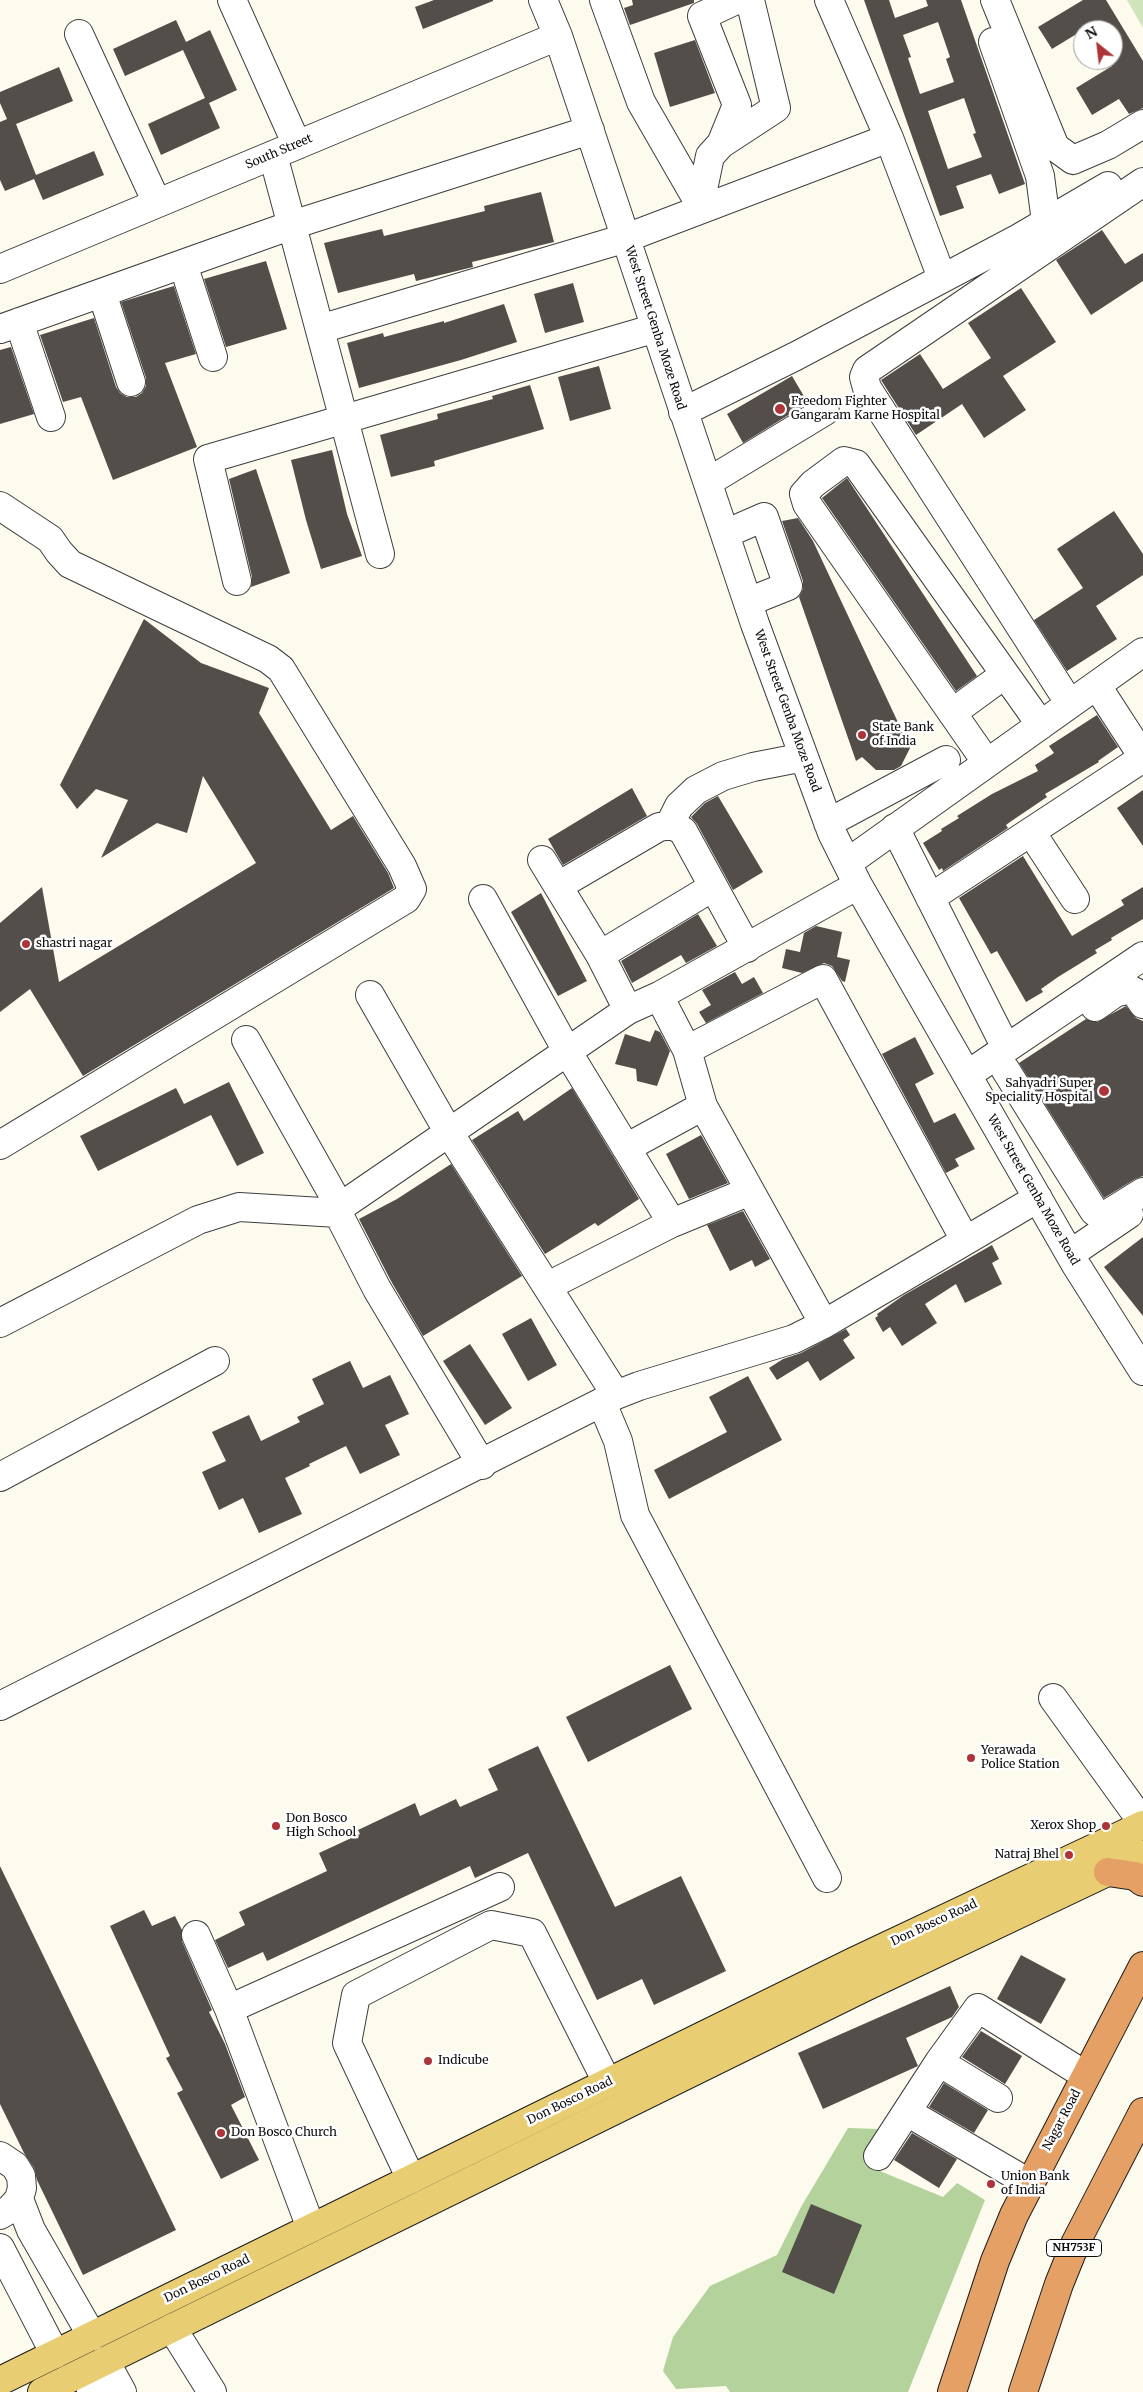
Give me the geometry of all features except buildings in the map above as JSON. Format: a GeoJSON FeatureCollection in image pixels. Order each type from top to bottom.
{"type":"FeatureCollection","features":[{"type":"Feature","properties":{"kind":"highway"},"geometry":{"type":"LineString","coordinates":[[1108,1872],[1135,1876],[1143,1882]]}},
{"type":"Feature","properties":{"kind":"highway","name":"Nagar Road"},"geometry":{"type":"LineString","coordinates":[[952,2392],[995,2262],[1029,2183],[1143,1966]]}},
{"type":"Feature","properties":{"kind":"highway","name":"NH753F"},"geometry":{"type":"LineString","coordinates":[[1023,2392],[1059,2284],[1076,2242],[1143,2112]]}},
{"type":"Feature","properties":{"kind":"main road","name":"Don Bosco Road"},"geometry":{"type":"LineString","coordinates":[[0,2381],[853,1962],[1143,1824]]}},
{"type":"Feature","properties":{"kind":"main road"},"geometry":{"type":"LineString","coordinates":[[42,2392],[114,2377],[172,2328],[865,1986],[1143,1855]]}},
{"type":"Feature","properties":{"kind":"street"},"geometry":{"type":"LineString","coordinates":[[232,0],[285,150],[292,225],[380,554]]}},
{"type":"Feature","properties":{"kind":"street","name":"West Street Genba Moze Road"},"geometry":{"type":"LineString","coordinates":[[543,0],[558,36],[748,602],[828,823],[852,874],[990,1072],[1040,1202],[1143,1371]]}},
{"type":"Feature","properties":{"kind":"street"},"geometry":{"type":"LineString","coordinates":[[604,0],[640,102],[701,206]]}},
{"type":"Feature","properties":{"kind":"street"},"geometry":{"type":"LineString","coordinates":[[721,144],[737,105],[702,16],[736,0]]}},
{"type":"Feature","properties":{"kind":"street"},"geometry":{"type":"LineString","coordinates":[[701,206],[710,156],[721,144],[776,108],[750,0]]}},
{"type":"Feature","properties":{"kind":"street"},"geometry":{"type":"LineString","coordinates":[[828,0],[889,138],[942,278]]}},
{"type":"Feature","properties":{"kind":"street"},"geometry":{"type":"LineString","coordinates":[[979,0],[1040,176],[1046,222]]}},
{"type":"Feature","properties":{"kind":"street"},"geometry":{"type":"LineString","coordinates":[[995,0],[1055,147],[1073,160],[1108,145],[1143,124]]}},
{"type":"Feature","properties":{"kind":"street"},"geometry":{"type":"LineString","coordinates":[[79,34],[157,203]]}},
{"type":"Feature","properties":{"kind":"street","name":"South Street"},"geometry":{"type":"LineString","coordinates":[[0,269],[558,36]]}},
{"type":"Feature","properties":{"kind":"street"},"geometry":{"type":"LineString","coordinates":[[51,416],[10,326],[292,225],[590,130]]}},
{"type":"Feature","properties":{"kind":"street"},"geometry":{"type":"LineString","coordinates":[[320,329],[626,238],[701,206],[889,138]]}},
{"type":"Feature","properties":{"kind":"street"},"geometry":{"type":"LineString","coordinates":[[683,412],[796,356],[1046,222],[1134,179]]}},
{"type":"Feature","properties":{"kind":"street"},"geometry":{"type":"LineString","coordinates":[[1070,704],[867,388],[864,377],[867,370],[1134,179]]}},
{"type":"Feature","properties":{"kind":"street"},"geometry":{"type":"LineString","coordinates":[[183,264],[213,357]]}},
{"type":"Feature","properties":{"kind":"street"},"geometry":{"type":"LineString","coordinates":[[102,292],[132,382]]}},
{"type":"Feature","properties":{"kind":"street"},"geometry":{"type":"LineString","coordinates":[[237,582],[208,459],[656,328]]}},
{"type":"Feature","properties":{"kind":"street"},"geometry":{"type":"LineString","coordinates":[[708,482],[824,411]]}},
{"type":"Feature","properties":{"kind":"street"},"geometry":{"type":"LineString","coordinates":[[987,763],[806,504],[804,494],[813,484],[844,461],[856,464],[1041,725]]}},
{"type":"Feature","properties":{"kind":"street"},"geometry":{"type":"LineString","coordinates":[[0,506],[50,539],[70,564],[268,659],[281,669],[402,866],[412,889],[406,899],[0,1145]]}},
{"type":"Feature","properties":{"kind":"street"},"geometry":{"type":"LineString","coordinates":[[725,534],[764,516],[788,586],[748,602]]}},
{"type":"Feature","properties":{"kind":"street"},"geometry":{"type":"LineString","coordinates":[[0,1324],[198,1220],[239,1208],[339,1210],[448,1131],[628,1010],[659,996],[747,948],[852,874],[895,828],[1143,652]]}},
{"type":"Feature","properties":{"kind":"street"},"geometry":{"type":"LineString","coordinates":[[952,713],[1004,675]]}},
{"type":"Feature","properties":{"kind":"street"},"geometry":{"type":"LineString","coordinates":[[930,898],[1143,758],[1097,686]]}},
{"type":"Feature","properties":{"kind":"street"},"geometry":{"type":"LineString","coordinates":[[668,826],[679,806],[696,790],[723,776],[753,767],[804,757]]}},
{"type":"Feature","properties":{"kind":"street"},"geometry":{"type":"LineString","coordinates":[[828,823],[946,760]]}},
{"type":"Feature","properties":{"kind":"street"},"geometry":{"type":"LineString","coordinates":[[558,886],[659,827],[672,825],[683,831],[747,948]]}},
{"type":"Feature","properties":{"kind":"street"},"geometry":{"type":"LineString","coordinates":[[895,828],[930,898],[990,1072],[1072,1189],[1099,1215],[1113,1212],[1143,1192]]}},
{"type":"Feature","properties":{"kind":"street"},"geometry":{"type":"LineString","coordinates":[[1031,832],[1075,899]]}},
{"type":"Feature","properties":{"kind":"street"},"geometry":{"type":"LineString","coordinates":[[542,860],[600,955],[628,1010]]}},
{"type":"Feature","properties":{"kind":"street"},"geometry":{"type":"LineString","coordinates":[[600,955],[714,886]]}},
{"type":"Feature","properties":{"kind":"street"},"geometry":{"type":"LineString","coordinates":[[483,899],[567,1051],[672,1223]]}},
{"type":"Feature","properties":{"kind":"street"},"geometry":{"type":"LineString","coordinates":[[990,1072],[1140,963]]}},
{"type":"Feature","properties":{"kind":"street"},"geometry":{"type":"LineString","coordinates":[[687,1050],[823,979],[965,1240]]}},
{"type":"Feature","properties":{"kind":"street"},"geometry":{"type":"LineString","coordinates":[[990,1072],[1122,990],[1129,989],[1135,992],[1143,1004]]}},
{"type":"Feature","properties":{"kind":"street"},"geometry":{"type":"LineString","coordinates":[[370,995],[448,1131],[548,1286],[609,1399],[635,1515],[827,1878]]}},
{"type":"Feature","properties":{"kind":"street"},"geometry":{"type":"LineString","coordinates":[[659,996],[687,1050],[703,1106],[824,1324]]}},
{"type":"Feature","properties":{"kind":"street"},"geometry":{"type":"LineString","coordinates":[[246,1040],[339,1210],[377,1289],[482,1464]]}},
{"type":"Feature","properties":{"kind":"street"},"geometry":{"type":"LineString","coordinates":[[626,1148],[703,1106]]}},
{"type":"Feature","properties":{"kind":"street"},"geometry":{"type":"LineString","coordinates":[[0,1706],[609,1399],[639,1386],[794,1339],[824,1324],[965,1240],[1040,1202],[1072,1189]]}},
{"type":"Feature","properties":{"kind":"street"},"geometry":{"type":"LineString","coordinates":[[548,1286],[672,1223],[750,1190]]}},
{"type":"Feature","properties":{"kind":"street"},"geometry":{"type":"LineString","coordinates":[[1070,1254],[1143,1204]]}},
{"type":"Feature","properties":{"kind":"street"},"geometry":{"type":"LineString","coordinates":[[0,1476],[215,1361]]}},
{"type":"Feature","properties":{"kind":"street"},"geometry":{"type":"LineString","coordinates":[[1053,1698],[1143,1824]]}},
{"type":"Feature","properties":{"kind":"street"},"geometry":{"type":"LineString","coordinates":[[229,2009],[500,1887]]}},
{"type":"Feature","properties":{"kind":"street"},"geometry":{"type":"LineString","coordinates":[[411,2178],[347,2043],[356,1995],[491,1925],[532,1933],[607,2082]]}},
{"type":"Feature","properties":{"kind":"street"},"geometry":{"type":"LineString","coordinates":[[196,1935],[229,2009],[311,2228]]}},
{"type":"Feature","properties":{"kind":"street"},"geometry":{"type":"LineString","coordinates":[[878,2156],[939,2062],[978,2008],[1086,2076]]}},
{"type":"Feature","properties":{"kind":"street"},"geometry":{"type":"LineString","coordinates":[[939,2062],[998,2098]]}},
{"type":"Feature","properties":{"kind":"street"},"geometry":{"type":"LineString","coordinates":[[907,2112],[1029,2183]]}},
{"type":"Feature","properties":{"kind":"street"},"geometry":{"type":"LineString","coordinates":[[1,2155],[12,2162],[21,2176],[22,2188],[10,2207],[31,2230],[92,2336]]}},
{"type":"Feature","properties":{"kind":"street"},"geometry":{"type":"LineString","coordinates":[[0,2248],[55,2354]]}},
{"type":"Feature","properties":{"kind":"street"},"geometry":{"type":"LineString","coordinates":[[172,2328],[212,2392]]}},
{"type":"Feature","properties":{"kind":"street"},"geometry":{"type":"LineString","coordinates":[[91,2392],[114,2377]]}},
{"type":"Feature","properties":{"kind":"green space"},"geometry":{"type":"Polygon","coordinates":[[[1127,0],[1143,0],[1143,28],[1127,0]]]}},
{"type":"Feature","properties":{"kind":"green space"},"geometry":{"type":"Polygon","coordinates":[[[848,2128],[879,2129],[875,2169],[943,2197],[957,2183],[985,2200],[908,2392],[730,2392],[726,2386],[676,2389],[663,2371],[673,2337],[710,2286],[777,2255],[801,2207],[848,2128]]]}},
{"type":"Feature","properties":{"kind":"place","name":"Freedom Fighter Gangaram Karne Hospital"},"geometry":{"type":"Point","coordinates":[780,409]}},
{"type":"Feature","properties":{"kind":"place","name":"State Bank of India"},"geometry":{"type":"Point","coordinates":[862,735]}},
{"type":"Feature","properties":{"kind":"place","name":"shastri nagar"},"geometry":{"type":"Point","coordinates":[26,944]}},
{"type":"Feature","properties":{"kind":"place","name":"Sahyadri Super Speciality Hospital"},"geometry":{"type":"Point","coordinates":[1104,1091]}},
{"type":"Feature","properties":{"kind":"place","name":"Yerawada Police Station"},"geometry":{"type":"Point","coordinates":[971,1758]}},
{"type":"Feature","properties":{"kind":"place","name":"Don Bosco High School"},"geometry":{"type":"Point","coordinates":[276,1826]}},
{"type":"Feature","properties":{"kind":"place","name":"Xerox Shop"},"geometry":{"type":"Point","coordinates":[1106,1826]}},
{"type":"Feature","properties":{"kind":"place","name":"Natraj Bhel"},"geometry":{"type":"Point","coordinates":[1069,1855]}},
{"type":"Feature","properties":{"kind":"place","name":"Indicube"},"geometry":{"type":"Point","coordinates":[428,2061]}},
{"type":"Feature","properties":{"kind":"place","name":"Don Bosco Church"},"geometry":{"type":"Point","coordinates":[221,2133]}},
{"type":"Feature","properties":{"kind":"place","name":"Union Bank of India"},"geometry":{"type":"Point","coordinates":[991,2184]}}]}
